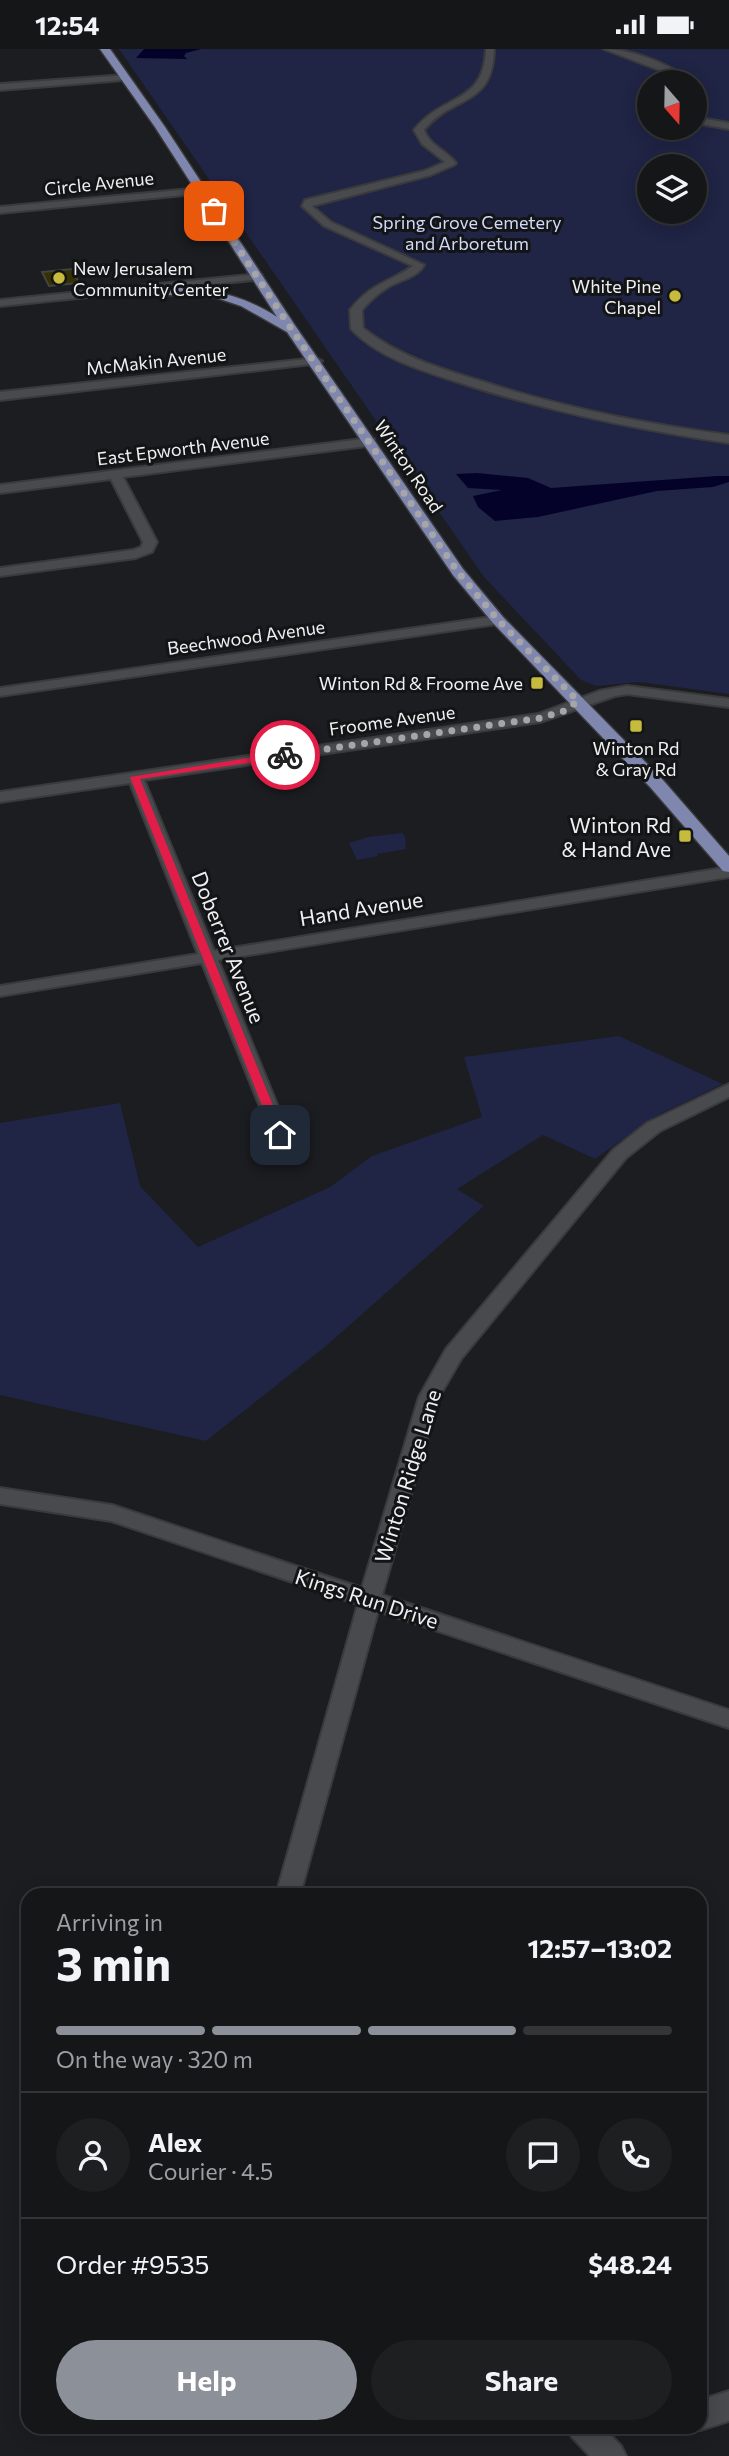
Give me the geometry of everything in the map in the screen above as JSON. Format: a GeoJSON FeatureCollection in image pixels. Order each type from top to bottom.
{"type":"FeatureCollection","features":[{"type":"Feature","properties":{"kind":"main road","name":"Winton Road"},"geometry":{"type":"LineString","coordinates":[[105,49],[458,572],[498,620],[656,783],[729,870]]}},
{"type":"Feature","properties":{"kind":"main road"},"geometry":{"type":"LineString","coordinates":[[126,292],[183,291],[231,298],[295,333]]}},
{"type":"Feature","properties":{"kind":"street"},"geometry":{"type":"LineString","coordinates":[[490,49],[487,77],[478,88],[462,101],[430,116],[419,130],[422,140],[430,149],[448,158],[451,163],[427,173],[309,202],[307,206],[315,216],[373,246],[419,265],[416,270],[380,285],[367,296],[356,310],[357,329],[372,342],[424,367],[514,396],[676,432],[729,439]]}},
{"type":"Feature","properties":{"kind":"street"},"geometry":{"type":"LineString","coordinates":[[608,49],[667,70]]}},
{"type":"Feature","properties":{"kind":"street"},"geometry":{"type":"LineString","coordinates":[[0,87],[123,77]]}},
{"type":"Feature","properties":{"kind":"street"},"geometry":{"type":"LineString","coordinates":[[707,122],[729,126]]}},
{"type":"Feature","properties":{"kind":"street","name":"Circle Avenue"},"geometry":{"type":"LineString","coordinates":[[0,210],[201,191]]}},
{"type":"Feature","properties":{"kind":"street"},"geometry":{"type":"LineString","coordinates":[[0,303],[258,278]]}},
{"type":"Feature","properties":{"kind":"street","name":"McMakin Avenue"},"geometry":{"type":"LineString","coordinates":[[0,396],[316,361]]}},
{"type":"Feature","properties":{"kind":"street","name":"East Epworth Avenue"},"geometry":{"type":"LineString","coordinates":[[0,489],[370,442]]}},
{"type":"Feature","properties":{"kind":"street"},"geometry":{"type":"LineString","coordinates":[[0,572],[136,554],[147,549],[150,542],[115,474]]}},
{"type":"Feature","properties":{"kind":"street","name":"Beechwood Avenue"},"geometry":{"type":"LineString","coordinates":[[0,692],[498,620]]}},
{"type":"Feature","properties":{"kind":"street"},"geometry":{"type":"LineString","coordinates":[[578,701],[603,693],[627,690],[729,703]]}},
{"type":"Feature","properties":{"kind":"street","name":"Froome Avenue"},"geometry":{"type":"LineString","coordinates":[[0,797],[540,718],[564,711],[578,701]]}},
{"type":"Feature","properties":{"kind":"street","name":"Doberrer Avenue"},"geometry":{"type":"LineString","coordinates":[[135,777],[280,1135]]}},
{"type":"Feature","properties":{"kind":"street","name":"Hand Avenue"},"geometry":{"type":"LineString","coordinates":[[0,991],[729,870]]}},
{"type":"Feature","properties":{"kind":"street","name":"Winton Ridge Lane"},"geometry":{"type":"LineString","coordinates":[[290,1888],[429,1397],[441,1371],[461,1341],[632,1142],[680,1111],[729,1090]]}},
{"type":"Feature","properties":{"kind":"street","name":"Kings Run Drive"},"geometry":{"type":"LineString","coordinates":[[0,1496],[112,1513],[729,1719]]}},
{"type":"Feature","properties":{"kind":"street"},"geometry":{"type":"LineString","coordinates":[[707,2413],[729,2406]]}},
{"type":"Feature","properties":{"kind":"street"},"geometry":{"type":"LineString","coordinates":[[589,2434],[611,2456]]}},
{"type":"Feature","properties":{"kind":"green space","name":"Spring Grove Cemetery and Arboretum"},"geometry":{"type":"Polygon","coordinates":[[[119,49],[729,49],[729,694],[640,682],[596,686],[581,680],[484,577],[119,49]]]}},
{"type":"Feature","properties":{"kind":"green space"},"geometry":{"type":"Polygon","coordinates":[[[402,833],[405,836],[406,849],[357,860],[349,843],[368,837],[402,833]]]}},
{"type":"Feature","properties":{"kind":"green space"},"geometry":{"type":"Polygon","coordinates":[[[619,1036],[723,1084],[656,1116],[595,1159],[543,1135],[457,1189],[484,1206],[326,1346],[206,1441],[0,1395],[0,1123],[120,1103],[140,1186],[198,1247],[330,1187],[372,1156],[482,1117],[464,1057],[619,1036]]]}},
{"type":"Feature","properties":{"kind":"shaded area"},"geometry":{"type":"Polygon","coordinates":[[[144,49],[201,49],[186,53],[184,56],[187,59],[136,58],[144,49]]]}},
{"type":"Feature","properties":{"kind":"shaded area"},"geometry":{"type":"Polygon","coordinates":[[[477,473],[528,478],[551,488],[717,476],[729,476],[729,482],[713,487],[657,491],[538,517],[495,521],[478,507],[473,496],[502,490],[468,488],[456,474],[477,473]]]}},
{"type":"Feature","properties":{"kind":"building","name":"New Jerusalem Community Center"},"geometry":{"type":"Polygon","coordinates":[[[72,269],[79,283],[49,286],[42,272],[72,269]]]}},
{"type":"Feature","properties":{"kind":"way so far"},"geometry":{"type":"LineString","coordinates":[[214,211],[458,572],[498,620],[578,701],[564,711],[540,718],[285,755]]}},
{"type":"Feature","properties":{"kind":"place","name":"New Jerusalem Community Center"},"geometry":{"type":"Point","coordinates":[59,278]}},
{"type":"Feature","properties":{"kind":"place","name":"White Pine Chapel"},"geometry":{"type":"Point","coordinates":[675,296]}},
{"type":"Feature","properties":{"kind":"place","name":"Winton Rd & Froome Ave"},"geometry":{"type":"Point","coordinates":[537,683]}},
{"type":"Feature","properties":{"kind":"place","name":"Winton Rd & Gray Rd"},"geometry":{"type":"Point","coordinates":[636,726]}},
{"type":"Feature","properties":{"kind":"place","name":"Winton Rd & Hand Ave"},"geometry":{"type":"Point","coordinates":[685,836]}},
{"type":"Feature","properties":{"kind":"route"},"geometry":{"type":"LineString","coordinates":[[280,1135],[135,777],[285,755]]}}]}
